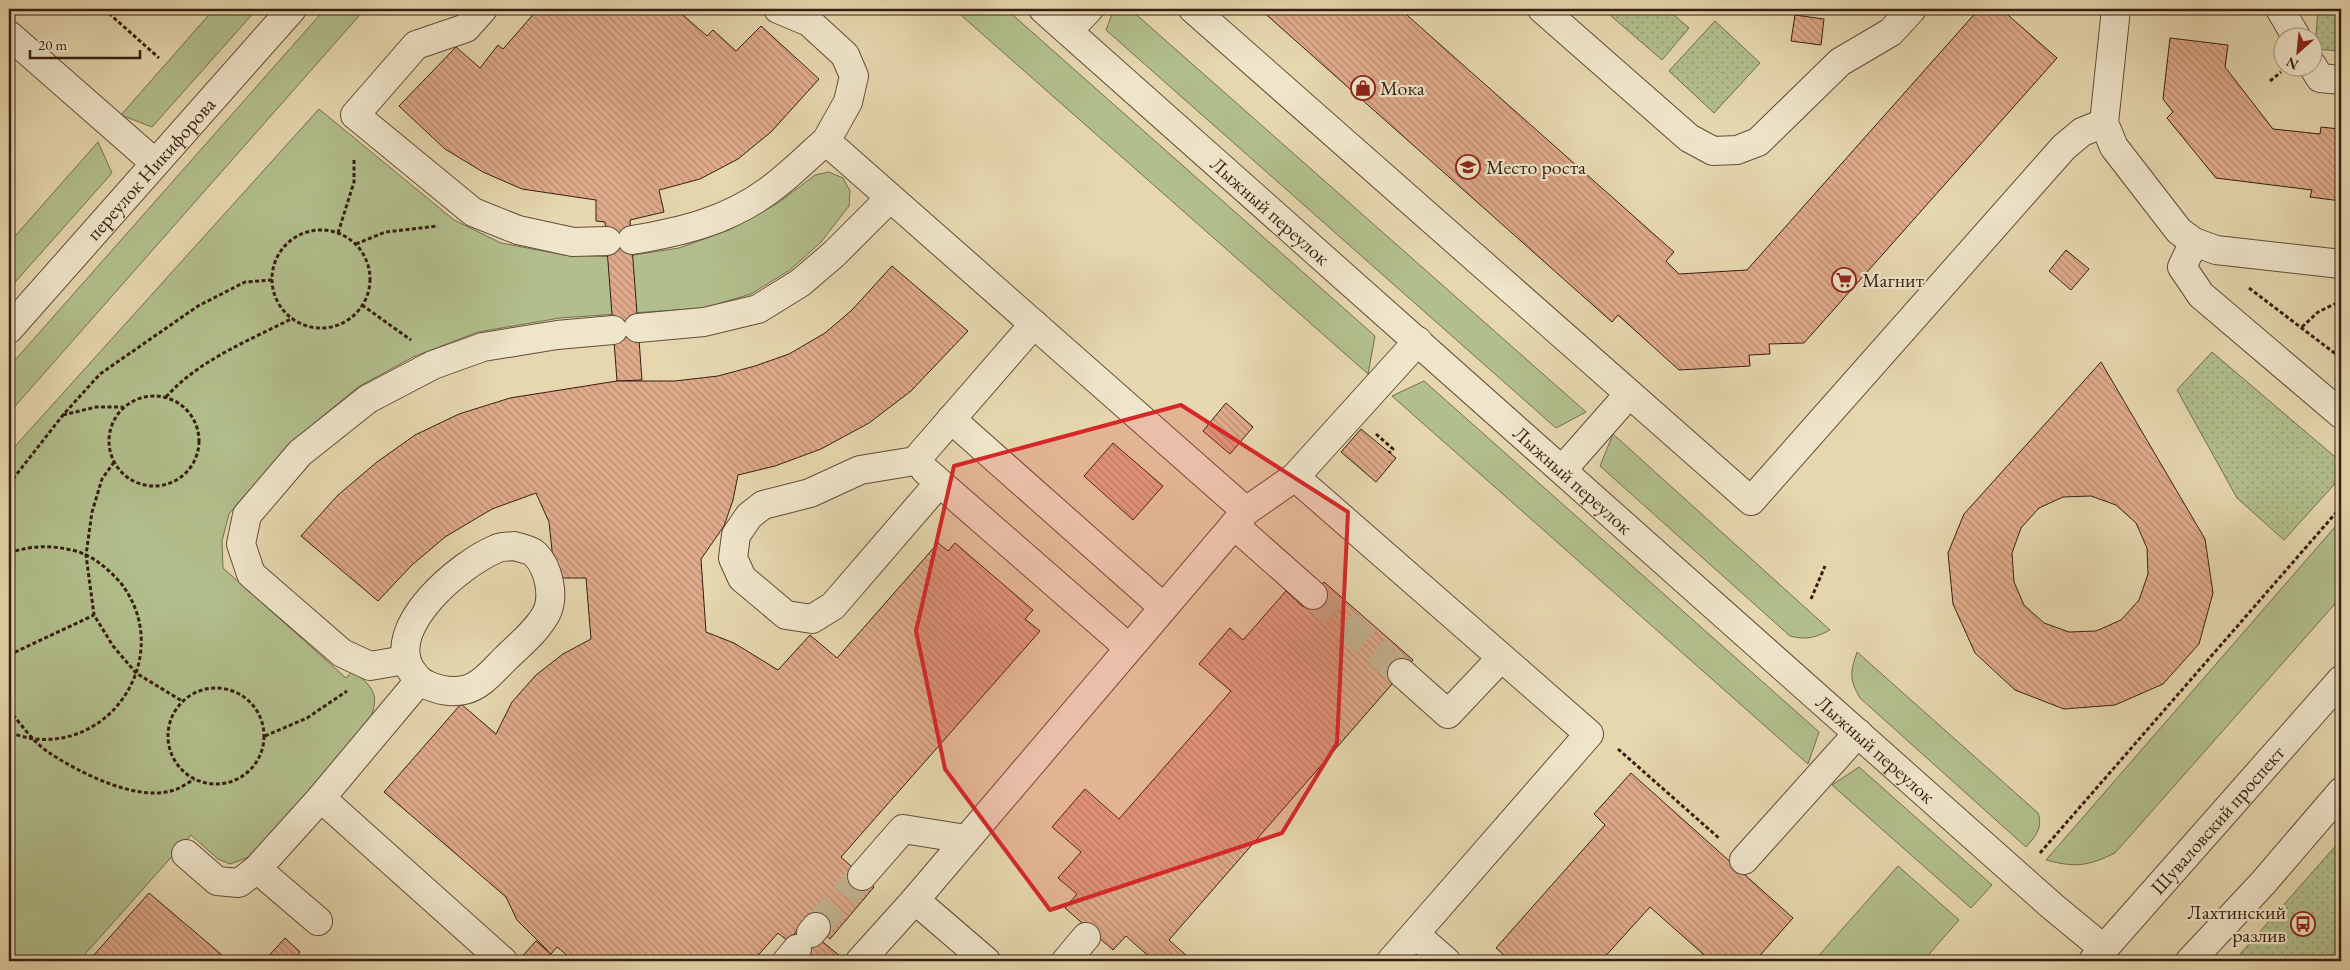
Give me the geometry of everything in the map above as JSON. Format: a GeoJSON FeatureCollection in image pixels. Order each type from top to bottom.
{"type":"FeatureCollection","features":[{"type":"Feature","properties":{"kind":"street","name":"переулок Никифорова"},"geometry":{"type":"LineString","coordinates":[[9,329],[292,9]]}},
{"type":"Feature","properties":{"kind":"street"},"geometry":{"type":"LineString","coordinates":[[482,9],[466,28],[416,45],[355,115],[472,212],[518,230],[573,242],[619,240],[679,232],[724,217],[768,191],[826,141],[848,102],[854,76],[845,55],[809,22],[778,9]]}},
{"type":"Feature","properties":{"kind":"street","name":"Лыжный переулок"},"geometry":{"type":"LineString","coordinates":[[1043,9],[2052,906],[2098,955]]}},
{"type":"Feature","properties":{"kind":"street"},"geometry":{"type":"LineString","coordinates":[[1068,31],[1088,9]]}},
{"type":"Feature","properties":{"kind":"street"},"geometry":{"type":"LineString","coordinates":[[1193,9],[1751,501],[2002,229],[2064,146],[2082,132],[2104,123]]}},
{"type":"Feature","properties":{"kind":"street"},"geometry":{"type":"LineString","coordinates":[[1542,9],[1689,138],[1713,151],[1737,150],[1758,142],[1840,62],[1891,32],[1912,9]]}},
{"type":"Feature","properties":{"kind":"street"},"geometry":{"type":"LineString","coordinates":[[2116,9],[2104,123],[2114,147],[2179,231],[2194,242],[2216,250],[2341,264]]}},
{"type":"Feature","properties":{"kind":"street"},"geometry":{"type":"LineString","coordinates":[[2280,9],[2291,28]]}},
{"type":"Feature","properties":{"kind":"street"},"geometry":{"type":"LineString","coordinates":[[9,34],[155,163]]}},
{"type":"Feature","properties":{"kind":"street"},"geometry":{"type":"LineString","coordinates":[[2320,78],[2341,80]]}},
{"type":"Feature","properties":{"kind":"street"},"geometry":{"type":"LineString","coordinates":[[826,141],[1034,324],[1240,518],[1313,595]]}},
{"type":"Feature","properties":{"kind":"street"},"geometry":{"type":"LineString","coordinates":[[186,854],[217,881],[239,883],[257,869],[321,798],[412,671],[407,638],[415,618],[428,600],[477,559],[497,548],[514,546],[535,554],[547,573],[551,596],[547,613],[532,633],[484,680],[465,690],[442,691],[412,671],[370,666],[342,653],[251,574],[241,544],[247,515],[300,453],[368,399],[433,365],[483,347],[558,335],[704,322],[758,309],[800,283],[834,254],[890,198]]}},
{"type":"Feature","properties":{"kind":"street"},"geometry":{"type":"LineString","coordinates":[[2194,242],[2182,267],[2202,295],[2341,414]]}},
{"type":"Feature","properties":{"kind":"street"},"geometry":{"type":"LineString","coordinates":[[939,482],[833,606],[812,619],[786,615],[742,578],[733,558],[736,536],[748,516],[763,505],[810,493],[860,470],[915,461],[1034,324]]}},
{"type":"Feature","properties":{"kind":"street"},"geometry":{"type":"LineString","coordinates":[[860,961],[915,900],[1240,518],[1295,477],[1418,341]]}},
{"type":"Feature","properties":{"kind":"street"},"geometry":{"type":"LineString","coordinates":[[1562,469],[1629,394]]}},
{"type":"Feature","properties":{"kind":"street"},"geometry":{"type":"LineString","coordinates":[[951,419],[1164,607]]}},
{"type":"Feature","properties":{"kind":"street"},"geometry":{"type":"LineString","coordinates":[[915,461],[1129,648]]}},
{"type":"Feature","properties":{"kind":"street"},"geometry":{"type":"LineString","coordinates":[[1295,477],[1589,734],[1391,961]]}},
{"type":"Feature","properties":{"kind":"street"},"geometry":{"type":"LineString","coordinates":[[1402,673],[1448,714],[1501,658]]}},
{"type":"Feature","properties":{"kind":"street","name":"Шуваловский проспект"},"geometry":{"type":"LineString","coordinates":[[2098,955],[2341,680]]}},
{"type":"Feature","properties":{"kind":"street"},"geometry":{"type":"LineString","coordinates":[[1744,860],[1858,733]]}},
{"type":"Feature","properties":{"kind":"street"},"geometry":{"type":"LineString","coordinates":[[2190,961],[2263,884],[2341,792]]}},
{"type":"Feature","properties":{"kind":"street"},"geometry":{"type":"LineString","coordinates":[[321,798],[503,961]]}},
{"type":"Feature","properties":{"kind":"street"},"geometry":{"type":"LineString","coordinates":[[862,876],[903,829],[966,839]]}},
{"type":"Feature","properties":{"kind":"street"},"geometry":{"type":"LineString","coordinates":[[257,869],[318,921]]}},
{"type":"Feature","properties":{"kind":"street"},"geometry":{"type":"LineString","coordinates":[[915,900],[986,961]]}},
{"type":"Feature","properties":{"kind":"street"},"geometry":{"type":"LineString","coordinates":[[1415,934],[1446,961]]}},
{"type":"Feature","properties":{"kind":"street"},"geometry":{"type":"LineString","coordinates":[[1066,961],[1086,937]]}},
{"type":"Feature","properties":{"kind":"path"},"geometry":{"type":"LineString","coordinates":[[104,9],[159,58]]}},
{"type":"Feature","properties":{"kind":"path"},"geometry":{"type":"LineString","coordinates":[[338,233],[354,182],[355,115]]}},
{"type":"Feature","properties":{"kind":"path"},"geometry":{"type":"LineString","coordinates":[[356,244],[385,232],[454,222],[472,212]]}},
{"type":"Feature","properties":{"kind":"path"},"geometry":{"type":"LineString","coordinates":[[325,230],[338,233],[356,244],[365,258],[370,274],[368,290],[362,305],[352,317],[338,325],[322,328],[306,326],[282,308],[275,294],[272,280],[274,266],[279,254],[288,243],[299,235],[325,230]]}},
{"type":"Feature","properties":{"kind":"path"},"geometry":{"type":"LineString","coordinates":[[9,484],[63,416],[100,374],[198,306],[245,282],[272,280]]}},
{"type":"Feature","properties":{"kind":"path"},"geometry":{"type":"LineString","coordinates":[[2246,285],[2341,358]]}},
{"type":"Feature","properties":{"kind":"path"},"geometry":{"type":"LineString","coordinates":[[2302,327],[2318,312],[2341,300]]}},
{"type":"Feature","properties":{"kind":"path"},"geometry":{"type":"LineString","coordinates":[[362,305],[409,338],[433,365]]}},
{"type":"Feature","properties":{"kind":"path"},"geometry":{"type":"LineString","coordinates":[[166,397],[182,380],[220,355],[293,318]]}},
{"type":"Feature","properties":{"kind":"path"},"geometry":{"type":"LineString","coordinates":[[151,396],[166,397],[180,404],[190,414],[197,427],[199,442],[196,457],[189,470],[178,480],[164,485],[149,486],[135,482],[123,474],[114,462],[109,448],[109,433],[114,418],[124,407],[136,399],[151,396]]}},
{"type":"Feature","properties":{"kind":"path"},"geometry":{"type":"LineString","coordinates":[[63,416],[96,407],[124,407]]}},
{"type":"Feature","properties":{"kind":"path"},"geometry":{"type":"LineString","coordinates":[[1389,453],[1392,449]]}},
{"type":"Feature","properties":{"kind":"path"},"geometry":{"type":"LineString","coordinates":[[114,462],[102,479],[92,512],[86,555],[94,615],[113,646],[136,674],[182,701]]}},
{"type":"Feature","properties":{"kind":"path"},"geometry":{"type":"LineString","coordinates":[[2040,854],[2341,507]]}},
{"type":"Feature","properties":{"kind":"path"},"geometry":{"type":"LineString","coordinates":[[9,553],[24,548],[56,546],[86,555],[110,570],[128,592],[138,618],[142,646],[136,674],[125,697],[100,722],[85,731],[60,739],[34,739],[9,732]]}},
{"type":"Feature","properties":{"kind":"path"},"geometry":{"type":"LineString","coordinates":[[1811,599],[1825,566]]}},
{"type":"Feature","properties":{"kind":"path"},"geometry":{"type":"LineString","coordinates":[[9,655],[94,615]]}},
{"type":"Feature","properties":{"kind":"path"},"geometry":{"type":"LineString","coordinates":[[265,736],[307,718],[349,690],[370,666]]}},
{"type":"Feature","properties":{"kind":"path"},"geometry":{"type":"LineString","coordinates":[[221,687],[235,691],[247,698],[263,722],[265,736],[262,752],[254,766],[242,777],[226,783],[210,784],[194,779],[179,767],[169,750],[169,724],[174,712],[182,701],[193,693],[207,688],[221,687]]}},
{"type":"Feature","properties":{"kind":"path"},"geometry":{"type":"LineString","coordinates":[[9,710],[34,739],[48,751],[87,773],[121,788],[151,793],[174,791],[194,779]]}},
{"type":"Feature","properties":{"kind":"path"},"geometry":{"type":"LineString","coordinates":[[1589,734],[1608,741],[1744,860]]}},
{"type":"Feature","properties":{"kind":"highlighted area"},"geometry":{"type":"Polygon","coordinates":[[[1181,405],[1348,512],[1337,743],[1282,833],[1050,910],[945,769],[916,631],[954,466],[1181,405]]]}},
{"type":"Feature","properties":{"kind":"green space"},"geometry":{"type":"Polygon","coordinates":[[[214,9],[257,9],[152,127],[121,115],[214,9]]]}},
{"type":"Feature","properties":{"kind":"green space"},"geometry":{"type":"Polygon","coordinates":[[[325,9],[365,9],[9,413],[9,367],[325,9]]]}},
{"type":"Feature","properties":{"kind":"green space"},"geometry":{"type":"Polygon","coordinates":[[[954,9],[1006,9],[1375,336],[1368,374],[954,9]]]}},
{"type":"Feature","properties":{"kind":"green space"},"geometry":{"type":"Polygon","coordinates":[[[1114,9],[1130,9],[1586,412],[1556,428],[1106,30],[1114,9]]]}},
{"type":"Feature","properties":{"kind":"green space"},"geometry":{"type":"Polygon","coordinates":[[[1603,9],[1667,9],[1689,28],[1662,60],[1603,9]]]}},
{"type":"Feature","properties":{"kind":"green space"},"geometry":{"type":"Polygon","coordinates":[[[2318,9],[2341,9],[2341,51],[2322,50],[2322,28],[2317,28],[2318,9]]]}},
{"type":"Feature","properties":{"kind":"green space"},"geometry":{"type":"Polygon","coordinates":[[[1715,21],[1760,63],[1714,113],[1669,71],[1715,21]]]}},
{"type":"Feature","properties":{"kind":"green space"},"geometry":{"type":"Polygon","coordinates":[[[319,109],[454,220],[501,243],[564,255],[621,257],[679,248],[729,230],[778,203],[815,175],[829,172],[843,178],[850,191],[849,206],[821,242],[790,270],[751,294],[704,308],[560,318],[478,332],[413,357],[358,387],[289,444],[229,514],[222,541],[223,568],[346,678],[353,670],[371,688],[375,699],[369,723],[252,856],[230,864],[218,859],[191,835],[79,961],[9,961],[9,453],[319,109]]]}},
{"type":"Feature","properties":{"kind":"green space"},"geometry":{"type":"Polygon","coordinates":[[[98,142],[112,173],[9,289],[9,243],[98,142]]]}},
{"type":"Feature","properties":{"kind":"green space"},"geometry":{"type":"Polygon","coordinates":[[[2212,352],[2341,462],[2341,477],[2284,540],[2237,498],[2177,390],[2212,352]]]}},
{"type":"Feature","properties":{"kind":"green space"},"geometry":{"type":"Polygon","coordinates":[[[1424,381],[1819,732],[1808,764],[1392,396],[1424,381]]]}},
{"type":"Feature","properties":{"kind":"green space"},"geometry":{"type":"Polygon","coordinates":[[[1613,434],[1830,630],[1810,638],[1790,636],[1600,466],[1613,434]]]}},
{"type":"Feature","properties":{"kind":"green space"},"geometry":{"type":"Polygon","coordinates":[[[2341,520],[2341,597],[2115,853],[2097,861],[2074,865],[2046,860],[2341,520]]]}},
{"type":"Feature","properties":{"kind":"green space"},"geometry":{"type":"Polygon","coordinates":[[[1857,652],[2038,813],[2040,823],[2038,831],[2026,847],[1860,698],[1852,681],[1853,665],[1857,652]]]}},
{"type":"Feature","properties":{"kind":"green space"},"geometry":{"type":"Polygon","coordinates":[[[1859,767],[1992,885],[1971,908],[1832,785],[1859,767]]]}},
{"type":"Feature","properties":{"kind":"green space"},"geometry":{"type":"Polygon","coordinates":[[[2340,841],[2341,961],[2234,961],[2340,841]]]}},
{"type":"Feature","properties":{"kind":"green space"},"geometry":{"type":"Polygon","coordinates":[[[1898,866],[1959,920],[1923,961],[1814,961],[1898,866]]]}},
{"type":"Feature","properties":{"kind":"building"},"geometry":{"type":"Polygon","coordinates":[[[538,9],[676,9],[707,36],[713,30],[736,51],[761,26],[819,79],[771,132],[738,159],[700,179],[659,190],[664,212],[630,220],[642,380],[617,381],[605,222],[596,221],[596,200],[522,189],[483,172],[445,149],[399,106],[456,47],[480,68],[498,45],[503,49],[538,9]]]}},
{"type":"Feature","properties":{"kind":"building"},"geometry":{"type":"Polygon","coordinates":[[[1260,9],[1400,9],[1674,252],[1666,261],[1679,274],[1747,270],[1979,9],[2001,9],[2057,58],[1804,343],[1769,344],[1770,354],[1749,355],[1750,366],[1679,370],[1618,315],[1612,322],[1260,9]]]}},
{"type":"Feature","properties":{"kind":"building"},"geometry":{"type":"Polygon","coordinates":[[[1795,15],[1824,19],[1821,45],[1791,41],[1795,15]]]}},
{"type":"Feature","properties":{"kind":"building"},"geometry":{"type":"Polygon","coordinates":[[[2170,38],[2228,45],[2225,67],[2273,129],[2320,134],[2321,127],[2339,129],[2341,122],[2341,201],[2310,197],[2312,190],[2216,178],[2167,118],[2173,112],[2163,99],[2170,38]]]}},
{"type":"Feature","properties":{"kind":"building"},"geometry":{"type":"Polygon","coordinates":[[[2066,250],[2089,269],[2071,290],[2049,271],[2066,250]]]}},
{"type":"Feature","properties":{"kind":"building"},"geometry":{"type":"Polygon","coordinates":[[[892,266],[968,331],[911,391],[869,423],[821,449],[775,466],[738,475],[733,500],[724,526],[701,559],[706,632],[734,643],[778,670],[810,635],[837,658],[938,543],[948,551],[955,543],[1033,610],[1025,619],[1040,631],[841,857],[874,887],[830,939],[808,920],[788,941],[778,933],[753,961],[574,961],[557,947],[551,954],[517,920],[506,897],[384,792],[461,704],[496,734],[512,702],[536,675],[563,654],[591,639],[586,578],[564,578],[554,569],[549,522],[536,493],[492,509],[445,537],[412,565],[378,601],[301,536],[338,495],[377,462],[415,435],[459,414],[510,398],[617,381],[675,381],[718,376],[755,366],[789,354],[825,333],[852,310],[892,266]]]}},
{"type":"Feature","properties":{"kind":"building"},"geometry":{"type":"Polygon","coordinates":[[[2101,362],[2205,539],[2213,593],[2199,644],[2163,684],[2115,705],[2064,709],[2015,690],[1975,653],[1953,604],[1948,553],[1964,514],[2101,362]],[[2091,496],[2063,497],[2039,508],[2021,528],[2012,553],[2014,582],[2024,605],[2044,623],[2069,632],[2096,631],[2121,620],[2139,600],[2148,574],[2147,548],[2136,523],[2116,505],[2091,496]]]}},
{"type":"Feature","properties":{"kind":"building"},"geometry":{"type":"Polygon","coordinates":[[[1226,403],[1253,427],[1230,454],[1203,431],[1226,403]]]}},
{"type":"Feature","properties":{"kind":"building"},"geometry":{"type":"Polygon","coordinates":[[[1361,429],[1396,458],[1376,482],[1341,452],[1361,429]]]}},
{"type":"Feature","properties":{"kind":"building"},"geometry":{"type":"Polygon","coordinates":[[[1113,443],[1163,486],[1133,520],[1084,476],[1113,443]]]}},
{"type":"Feature","properties":{"kind":"building"},"geometry":{"type":"Polygon","coordinates":[[[1324,582],[1413,660],[1169,940],[1188,957],[1184,961],[1154,961],[1126,936],[1113,950],[1065,908],[1077,894],[1058,878],[1081,852],[1052,827],[1085,789],[1119,819],[1231,691],[1199,664],[1230,628],[1243,640],[1286,591],[1303,607],[1324,582]]]}},
{"type":"Feature","properties":{"kind":"building"},"geometry":{"type":"Polygon","coordinates":[[[1631,773],[1793,918],[1755,961],[1743,961],[1737,956],[1732,961],[1711,961],[1650,907],[1601,961],[1511,961],[1496,948],[1605,825],[1594,814],[1631,773]]]}},
{"type":"Feature","properties":{"kind":"building"},"geometry":{"type":"Polygon","coordinates":[[[149,893],[229,961],[99,961],[93,956],[149,893]]]}},
{"type":"Feature","properties":{"kind":"building"},"geometry":{"type":"Polygon","coordinates":[[[802,925],[846,961],[811,961],[788,941],[802,925]]]}},
{"type":"Feature","properties":{"kind":"building"},"geometry":{"type":"Polygon","coordinates":[[[285,938],[300,952],[294,959],[297,961],[264,961],[285,938]]]}},
{"type":"Feature","properties":{"kind":"building"},"geometry":{"type":"Polygon","coordinates":[[[536,941],[551,954],[545,961],[518,961],[536,941]]]}},
{"type":"Feature","properties":{"kind":"tunnel"},"geometry":{"type":"LineString","coordinates":[[1313,595],[1402,673]]}},
{"type":"Feature","properties":{"kind":"tunnel"},"geometry":{"type":"LineString","coordinates":[[816,927],[862,876]]}},
{"type":"Feature","properties":{"kind":"place","name":"Мока"},"geometry":{"type":"Point","coordinates":[1363,88]}},
{"type":"Feature","properties":{"kind":"place","name":"Место роста"},"geometry":{"type":"Point","coordinates":[1468,167]}},
{"type":"Feature","properties":{"kind":"place","name":"Магнит"},"geometry":{"type":"Point","coordinates":[1844,280]}},
{"type":"Feature","properties":{"kind":"place","name":"Лахтинский разлив"},"geometry":{"type":"Point","coordinates":[2303,924]}}]}
